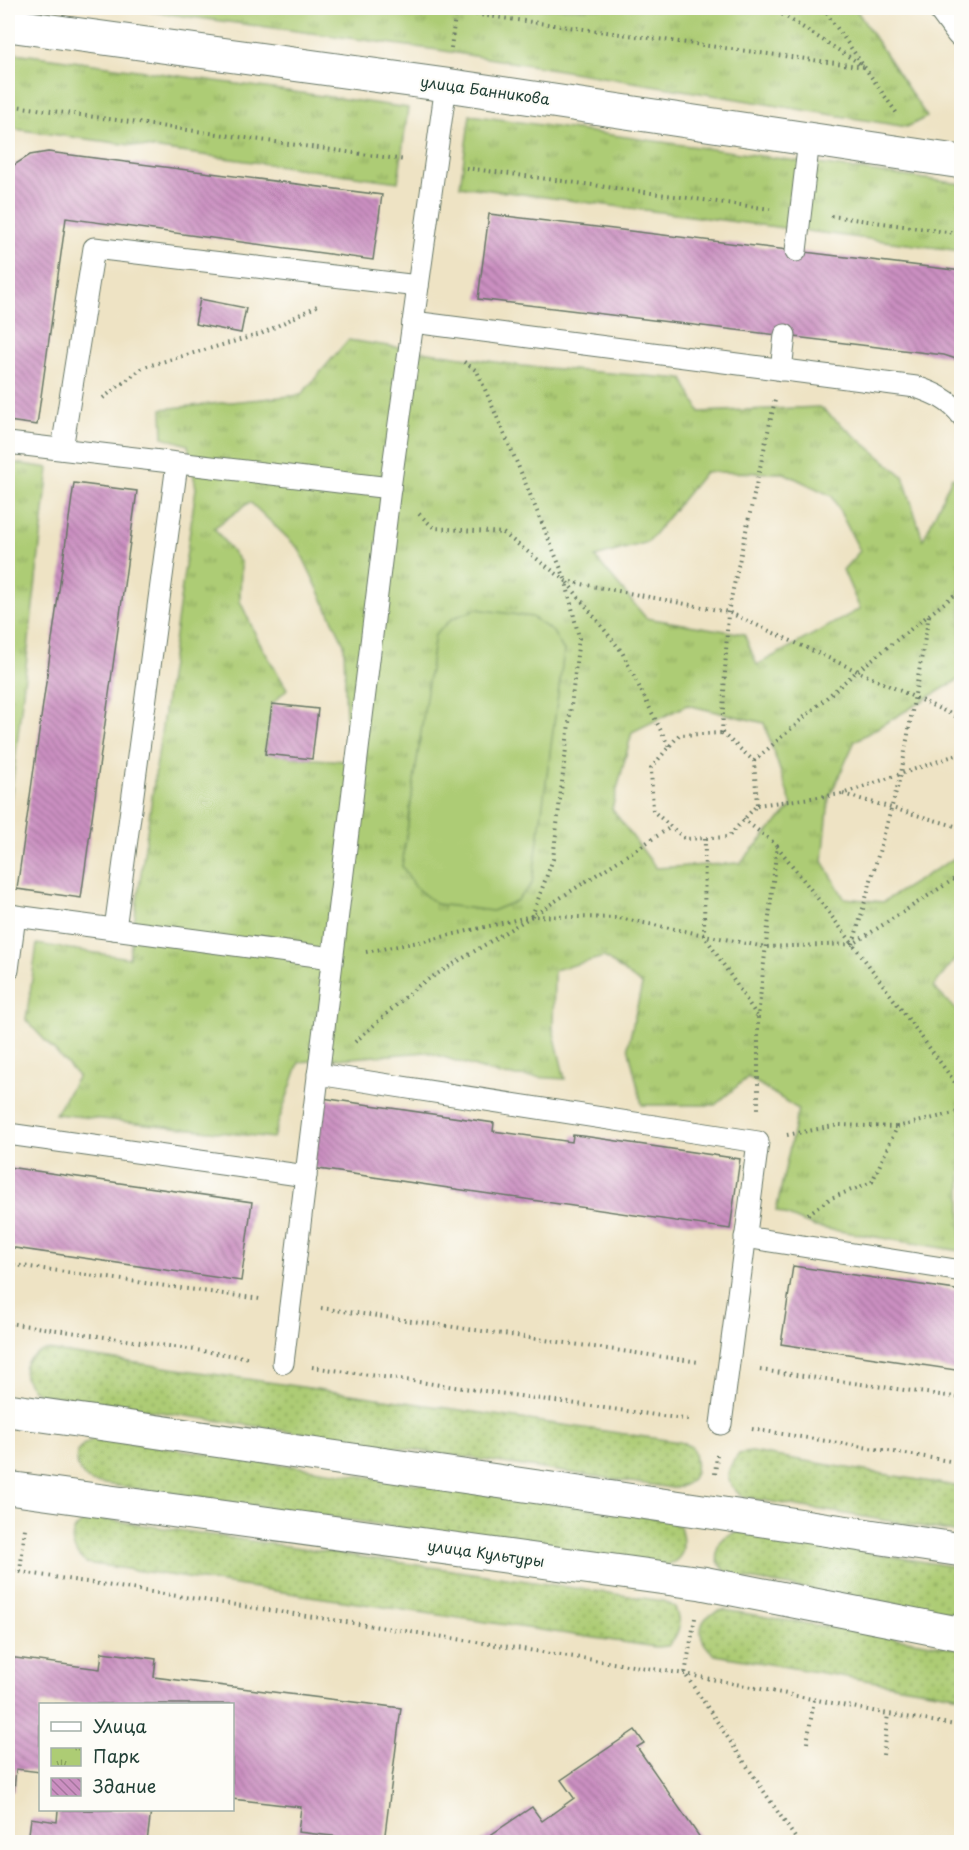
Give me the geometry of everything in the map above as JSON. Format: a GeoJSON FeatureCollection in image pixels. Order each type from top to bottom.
{"type":"FeatureCollection","features":[{"type":"Feature","properties":{"kind":"street"},"geometry":{"type":"LineString","coordinates":[[945,8],[962,31]]}},
{"type":"Feature","properties":{"kind":"street","name":"улица Банникова"},"geometry":{"type":"LineString","coordinates":[[8,25],[446,85],[962,162]]}},
{"type":"Feature","properties":{"kind":"street"},"geometry":{"type":"LineString","coordinates":[[8,1410],[962,1550]]}},
{"type":"Feature","properties":{"kind":"street","name":"улица Культуры"},"geometry":{"type":"LineString","coordinates":[[18,1490],[702,1583],[962,1634]]}},
{"type":"Feature","properties":{"kind":"lane"},"geometry":{"type":"LineString","coordinates":[[283,1363],[390,488],[446,85]]}},
{"type":"Feature","properties":{"kind":"lane"},"geometry":{"type":"LineString","coordinates":[[796,251],[809,140]]}},
{"type":"Feature","properties":{"kind":"lane"},"geometry":{"type":"LineString","coordinates":[[63,439],[94,248],[418,286]]}},
{"type":"Feature","properties":{"kind":"lane"},"geometry":{"type":"LineString","coordinates":[[413,322],[915,387],[930,391],[942,398],[954,406],[962,416]]}},
{"type":"Feature","properties":{"kind":"lane"},"geometry":{"type":"LineString","coordinates":[[781,370],[785,335]]}},
{"type":"Feature","properties":{"kind":"lane"},"geometry":{"type":"LineString","coordinates":[[8,443],[63,439],[177,464],[390,488]]}},
{"type":"Feature","properties":{"kind":"lane"},"geometry":{"type":"LineString","coordinates":[[115,929],[177,464]]}},
{"type":"Feature","properties":{"kind":"lane"},"geometry":{"type":"LineString","coordinates":[[8,970],[11,915],[333,958]]}},
{"type":"Feature","properties":{"kind":"lane"},"geometry":{"type":"LineString","coordinates":[[318,1074],[758,1142],[721,1424]]}},
{"type":"Feature","properties":{"kind":"lane"},"geometry":{"type":"LineString","coordinates":[[8,1134],[306,1176]]}},
{"type":"Feature","properties":{"kind":"lane"},"geometry":{"type":"LineString","coordinates":[[745,1237],[962,1271]]}},
{"type":"Feature","properties":{"kind":"path"},"geometry":{"type":"LineString","coordinates":[[428,8],[865,67]]}},
{"type":"Feature","properties":{"kind":"path"},"geometry":{"type":"LineString","coordinates":[[772,8],[865,67]]}},
{"type":"Feature","properties":{"kind":"path"},"geometry":{"type":"LineString","coordinates":[[823,8],[929,158]]}},
{"type":"Feature","properties":{"kind":"path"},"geometry":{"type":"LineString","coordinates":[[8,105],[962,234]]}},
{"type":"Feature","properties":{"kind":"path"},"geometry":{"type":"LineString","coordinates":[[63,439],[144,367],[261,334],[322,304]]}},
{"type":"Feature","properties":{"kind":"path"},"geometry":{"type":"LineString","coordinates":[[459,357],[477,371],[518,463],[566,581],[579,638],[554,859],[532,916]]}},
{"type":"Feature","properties":{"kind":"path"},"geometry":{"type":"LineString","coordinates":[[722,733],[728,612],[781,370]]}},
{"type":"Feature","properties":{"kind":"path"},"geometry":{"type":"LineString","coordinates":[[390,488],[434,528],[503,533],[566,581],[622,652],[669,747]]}},
{"type":"Feature","properties":{"kind":"path"},"geometry":{"type":"LineString","coordinates":[[566,581],[728,612],[962,719]]}},
{"type":"Feature","properties":{"kind":"path"},"geometry":{"type":"LineString","coordinates":[[754,761],[856,672],[962,589]]}},
{"type":"Feature","properties":{"kind":"path"},"geometry":{"type":"LineString","coordinates":[[853,944],[901,774],[928,615]]}},
{"type":"Feature","properties":{"kind":"path"},"geometry":{"type":"LineString","coordinates":[[757,805],[754,761],[722,733],[679,735],[651,768],[653,811],[685,839],[728,837],[757,805],[842,794],[962,753]]}},
{"type":"Feature","properties":{"kind":"path"},"geometry":{"type":"LineString","coordinates":[[842,794],[962,828]]}},
{"type":"Feature","properties":{"kind":"path"},"geometry":{"type":"LineString","coordinates":[[743,819],[777,845],[962,1092]]}},
{"type":"Feature","properties":{"kind":"path"},"geometry":{"type":"LineString","coordinates":[[318,1074],[419,985],[671,827]]}},
{"type":"Feature","properties":{"kind":"path"},"geometry":{"type":"LineString","coordinates":[[705,838],[704,935],[758,1017]]}},
{"type":"Feature","properties":{"kind":"path"},"geometry":{"type":"LineString","coordinates":[[777,845],[758,1017],[758,1142],[839,1125],[897,1127],[962,1111]]}},
{"type":"Feature","properties":{"kind":"path"},"geometry":{"type":"LineString","coordinates":[[333,958],[429,940],[532,916],[619,918],[765,947],[853,944],[962,874]]}},
{"type":"Feature","properties":{"kind":"path"},"geometry":{"type":"LineString","coordinates":[[770,1240],[831,1198],[872,1182],[897,1127]]}},
{"type":"Feature","properties":{"kind":"path"},"geometry":{"type":"LineString","coordinates":[[8,1264],[962,1398]]}},
{"type":"Feature","properties":{"kind":"path"},"geometry":{"type":"LineString","coordinates":[[8,1337],[9,1323],[721,1424],[962,1463]]}},
{"type":"Feature","properties":{"kind":"path"},"geometry":{"type":"LineString","coordinates":[[18,1490],[20,1572]]}},
{"type":"Feature","properties":{"kind":"path"},"geometry":{"type":"LineString","coordinates":[[8,1570],[685,1674],[888,1714],[962,1726]]}},
{"type":"Feature","properties":{"kind":"path"},"geometry":{"type":"LineString","coordinates":[[685,1674],[798,1842]]}},
{"type":"Feature","properties":{"kind":"path"},"geometry":{"type":"LineString","coordinates":[[807,1743],[814,1700]]}},
{"type":"Feature","properties":{"kind":"path"},"geometry":{"type":"LineString","coordinates":[[883,1755],[888,1714]]}},
{"type":"Feature","properties":{"kind":"green space"},"geometry":{"type":"Polygon","coordinates":[[[124,8],[855,8],[927,117],[907,127],[438,50],[124,8]]]}},
{"type":"Feature","properties":{"kind":"green space"},"geometry":{"type":"Polygon","coordinates":[[[15,53],[408,108],[398,182],[8,128],[15,53]]]}},
{"type":"Feature","properties":{"kind":"green space"},"geometry":{"type":"Polygon","coordinates":[[[470,115],[961,184],[961,251],[460,186],[470,115]]]}},
{"type":"Feature","properties":{"kind":"green space"},"geometry":{"type":"Polygon","coordinates":[[[348,340],[522,366],[683,379],[700,412],[820,407],[903,476],[923,540],[952,477],[961,482],[961,678],[855,741],[829,798],[823,861],[844,898],[883,902],[961,854],[961,952],[933,987],[961,1015],[961,1251],[815,1227],[776,1211],[798,1109],[748,1077],[715,1105],[642,1105],[628,1046],[642,985],[604,957],[554,970],[553,1029],[565,1079],[501,1075],[427,1052],[299,1062],[273,1138],[55,1114],[78,1076],[26,1020],[37,944],[129,958],[196,488],[188,445],[163,437],[162,409],[301,395],[348,340]],[[705,472],[648,542],[595,557],[646,618],[744,634],[757,665],[860,609],[843,570],[860,551],[832,496],[784,473],[705,472]],[[250,502],[214,528],[241,563],[240,601],[259,642],[287,689],[272,704],[265,753],[347,761],[344,644],[299,549],[250,502]],[[687,705],[632,732],[612,809],[656,868],[740,863],[792,806],[764,723],[687,705]]]}},
{"type":"Feature","properties":{"kind":"green space"},"geometry":{"type":"Polygon","coordinates":[[[8,462],[49,468],[8,821],[8,462]]]}},
{"type":"Feature","properties":{"kind":"green space"},"geometry":{"type":"Polygon","coordinates":[[[477,609],[532,617],[553,632],[564,651],[532,884],[516,901],[492,911],[436,904],[415,887],[402,866],[435,634],[453,618],[477,609]]]}},
{"type":"Feature","properties":{"kind":"green space"},"geometry":{"type":"Polygon","coordinates":[[[47,1350],[680,1442],[692,1447],[695,1462],[694,1475],[687,1483],[672,1488],[39,1394],[27,1382],[25,1368],[32,1357],[47,1350]]]}},
{"type":"Feature","properties":{"kind":"green space"},"geometry":{"type":"Polygon","coordinates":[[[99,1438],[668,1520],[680,1526],[683,1541],[682,1553],[675,1561],[660,1566],[91,1482],[79,1470],[77,1456],[83,1445],[99,1438]]]}},
{"type":"Feature","properties":{"kind":"green space"},"geometry":{"type":"Polygon","coordinates":[[[751,1452],[961,1487],[961,1533],[743,1497],[729,1482],[729,1471],[739,1454],[751,1452]]]}},
{"type":"Feature","properties":{"kind":"green space"},"geometry":{"type":"Polygon","coordinates":[[[95,1518],[663,1601],[675,1607],[679,1628],[668,1646],[656,1647],[86,1563],[75,1550],[72,1536],[79,1525],[95,1518]]]}},
{"type":"Feature","properties":{"kind":"green space"},"geometry":{"type":"Polygon","coordinates":[[[740,1531],[961,1568],[961,1615],[731,1576],[719,1563],[717,1550],[724,1538],[740,1531]]]}},
{"type":"Feature","properties":{"kind":"green space"},"geometry":{"type":"Polygon","coordinates":[[[724,1610],[961,1649],[961,1696],[715,1655],[704,1642],[701,1628],[708,1617],[724,1610]]]}},
{"type":"Feature","properties":{"kind":"building"},"geometry":{"type":"Polygon","coordinates":[[[48,152],[382,195],[373,260],[66,218],[37,425],[8,421],[8,177],[14,165],[30,155],[48,152]]]}},
{"type":"Feature","properties":{"kind":"building"},"geometry":{"type":"Polygon","coordinates":[[[489,214],[962,271],[962,361],[944,355],[478,299],[489,214]]]}},
{"type":"Feature","properties":{"kind":"building"},"geometry":{"type":"Polygon","coordinates":[[[200,299],[246,308],[241,333],[195,324],[200,299]]]}},
{"type":"Feature","properties":{"kind":"building"},"geometry":{"type":"Polygon","coordinates":[[[74,483],[137,491],[81,898],[17,889],[74,483]]]}},
{"type":"Feature","properties":{"kind":"building"},"geometry":{"type":"Polygon","coordinates":[[[272,704],[318,709],[312,759],[265,754],[272,704]]]}},
{"type":"Feature","properties":{"kind":"building"},"geometry":{"type":"Polygon","coordinates":[[[322,1098],[494,1123],[493,1131],[572,1142],[573,1135],[583,1136],[740,1159],[730,1229],[312,1168],[322,1098]]]}},
{"type":"Feature","properties":{"kind":"building"},"geometry":{"type":"Polygon","coordinates":[[[8,1167],[252,1202],[241,1281],[8,1247],[8,1167]]]}},
{"type":"Feature","properties":{"kind":"building"},"geometry":{"type":"Polygon","coordinates":[[[793,1266],[962,1291],[962,1371],[781,1344],[793,1266]]]}},
{"type":"Feature","properties":{"kind":"building"},"geometry":{"type":"Polygon","coordinates":[[[102,1652],[156,1659],[154,1677],[401,1708],[384,1842],[298,1832],[301,1807],[234,1799],[234,1703],[39,1703],[39,1772],[16,1769],[14,1791],[8,1790],[8,1657],[100,1669],[102,1652]]]}},
{"type":"Feature","properties":{"kind":"building"},"geometry":{"type":"Polygon","coordinates":[[[635,1730],[644,1743],[637,1747],[703,1842],[480,1842],[532,1807],[542,1821],[574,1798],[561,1780],[635,1730]]]}},
{"type":"Feature","properties":{"kind":"building"},"geometry":{"type":"Polygon","coordinates":[[[58,1811],[151,1811],[147,1842],[28,1842],[31,1818],[57,1822],[58,1811]]]}}]}
